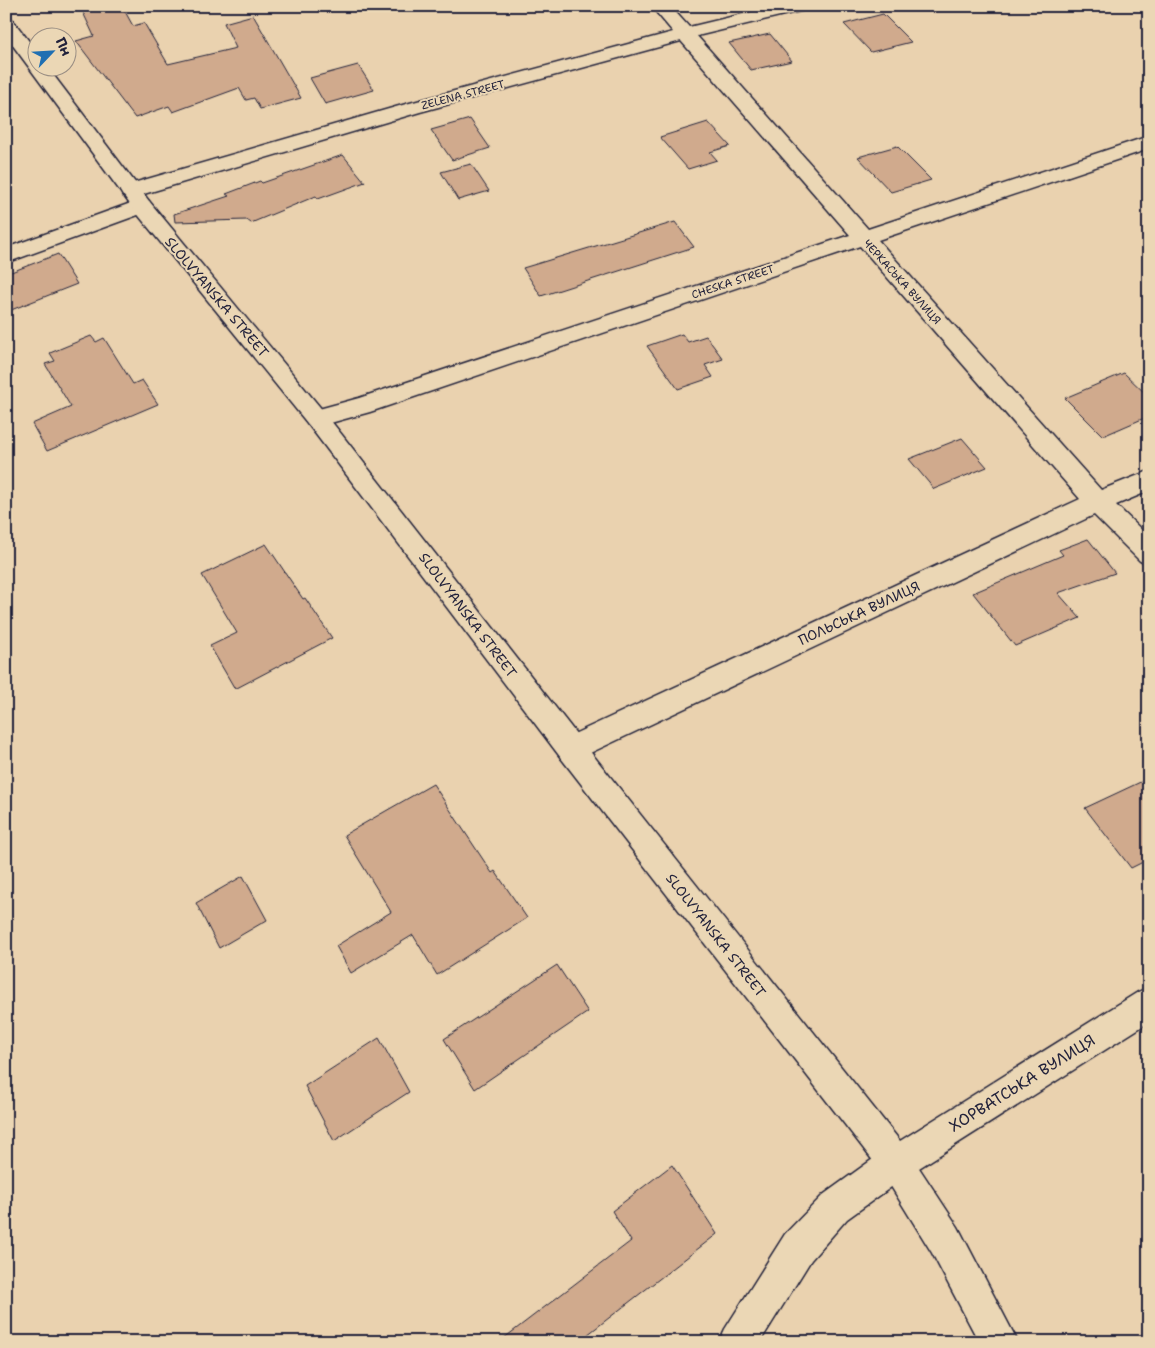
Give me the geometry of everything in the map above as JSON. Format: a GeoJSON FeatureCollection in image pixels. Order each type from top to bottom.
{"type":"FeatureCollection","features":[{"type":"Feature","properties":{"kind":"street","name":"ЧЕРКАСЬКА ВУЛИЦЯ"},"geometry":{"type":"LineString","coordinates":[[660,6],[1097,502],[1149,554]]}},
{"type":"Feature","properties":{"kind":"street","name":"ZELENA STREET"},"geometry":{"type":"LineString","coordinates":[[6,256],[136,198],[279,146],[684,34],[799,6]]}},
{"type":"Feature","properties":{"kind":"street","name":"SLOLVYANSKA STREET"},"geometry":{"type":"LineString","coordinates":[[6,23],[28,53]]}},
{"type":"Feature","properties":{"kind":"street","name":"SLOLVYANSKA STREET"},"geometry":{"type":"LineString","coordinates":[[46,78],[136,198],[316,418],[570,749],[896,1163],[945,1240],[999,1342]]}},
{"type":"Feature","properties":{"kind":"street","name":"CHESKA STREET"},"geometry":{"type":"LineString","coordinates":[[316,418],[362,406],[1149,142]]}},
{"type":"Feature","properties":{"kind":"street","name":"ПОЛЬСЬКА ВУЛИЦЯ"},"geometry":{"type":"LineString","coordinates":[[570,749],[1097,502],[1149,480]]}},
{"type":"Feature","properties":{"kind":"street","name":"ХОРВАТСЬКА ВУЛИЦЯ"},"geometry":{"type":"LineString","coordinates":[[738,1342],[798,1247],[835,1207],[896,1163],[1149,1003]]}},
{"type":"Feature","properties":{"kind":"building"},"geometry":{"type":"Polygon","coordinates":[[[80,6],[122,6],[133,26],[144,23],[168,64],[236,48],[224,23],[253,15],[301,98],[260,109],[254,98],[246,100],[239,88],[173,112],[169,106],[135,118],[78,44],[78,40],[94,36],[80,6]]]}},
{"type":"Feature","properties":{"kind":"building"},"geometry":{"type":"Polygon","coordinates":[[[883,14],[911,42],[871,52],[844,24],[883,14]]]}},
{"type":"Feature","properties":{"kind":"building"},"geometry":{"type":"Polygon","coordinates":[[[770,34],[792,61],[751,70],[729,43],[770,34]]]}},
{"type":"Feature","properties":{"kind":"building"},"geometry":{"type":"Polygon","coordinates":[[[358,65],[374,90],[325,104],[310,78],[358,65]]]}},
{"type":"Feature","properties":{"kind":"building"},"geometry":{"type":"Polygon","coordinates":[[[470,119],[490,148],[452,160],[431,130],[470,119]]]}},
{"type":"Feature","properties":{"kind":"building"},"geometry":{"type":"Polygon","coordinates":[[[708,122],[730,146],[710,152],[717,160],[688,169],[660,137],[708,122]]]}},
{"type":"Feature","properties":{"kind":"building"},"geometry":{"type":"Polygon","coordinates":[[[897,146],[931,180],[891,192],[858,157],[897,146]]]}},
{"type":"Feature","properties":{"kind":"building"},"geometry":{"type":"Polygon","coordinates":[[[343,155],[365,182],[318,199],[316,196],[251,223],[247,220],[175,222],[174,214],[229,196],[226,194],[260,181],[262,183],[343,155]]]}},
{"type":"Feature","properties":{"kind":"building"},"geometry":{"type":"Polygon","coordinates":[[[471,164],[489,191],[458,200],[441,172],[471,164]]]}},
{"type":"Feature","properties":{"kind":"building"},"geometry":{"type":"Polygon","coordinates":[[[675,222],[694,247],[541,296],[523,268],[675,222]]]}},
{"type":"Feature","properties":{"kind":"building"},"geometry":{"type":"Polygon","coordinates":[[[58,254],[77,284],[6,312],[6,274],[58,254]]]}},
{"type":"Feature","properties":{"kind":"building"},"geometry":{"type":"Polygon","coordinates":[[[682,334],[688,342],[706,336],[723,359],[705,365],[713,377],[678,389],[647,346],[682,334]]]}},
{"type":"Feature","properties":{"kind":"building"},"geometry":{"type":"Polygon","coordinates":[[[91,336],[96,342],[104,338],[133,384],[142,380],[158,404],[47,451],[32,424],[71,407],[45,364],[55,361],[50,353],[91,336]]]}},
{"type":"Feature","properties":{"kind":"building"},"geometry":{"type":"Polygon","coordinates":[[[1124,373],[1149,397],[1149,416],[1103,436],[1065,398],[1124,373]]]}},
{"type":"Feature","properties":{"kind":"building"},"geometry":{"type":"Polygon","coordinates":[[[962,438],[987,467],[934,489],[909,459],[962,438]]]}},
{"type":"Feature","properties":{"kind":"building"},"geometry":{"type":"Polygon","coordinates":[[[1088,539],[1115,573],[1058,593],[1080,618],[1015,646],[973,593],[1063,555],[1059,550],[1088,539]]]}},
{"type":"Feature","properties":{"kind":"building"},"geometry":{"type":"Polygon","coordinates":[[[266,544],[332,638],[235,689],[210,646],[237,633],[202,575],[266,544]]]}},
{"type":"Feature","properties":{"kind":"building"},"geometry":{"type":"Polygon","coordinates":[[[1149,778],[1149,859],[1131,868],[1085,808],[1149,778]]]}},
{"type":"Feature","properties":{"kind":"building"},"geometry":{"type":"Polygon","coordinates":[[[433,784],[492,873],[495,871],[527,918],[437,975],[413,935],[351,973],[336,946],[391,912],[344,835],[433,784]]]}},
{"type":"Feature","properties":{"kind":"building"},"geometry":{"type":"Polygon","coordinates":[[[243,876],[267,920],[219,948],[196,903],[243,876]]]}},
{"type":"Feature","properties":{"kind":"building"},"geometry":{"type":"Polygon","coordinates":[[[557,965],[588,1012],[475,1089],[444,1039],[557,965]]]}},
{"type":"Feature","properties":{"kind":"building"},"geometry":{"type":"Polygon","coordinates":[[[379,1038],[409,1092],[334,1141],[305,1086],[379,1038]]]}},
{"type":"Feature","properties":{"kind":"building"},"geometry":{"type":"Polygon","coordinates":[[[672,1165],[717,1234],[578,1342],[499,1342],[631,1241],[612,1211],[672,1165]]]}}]}
